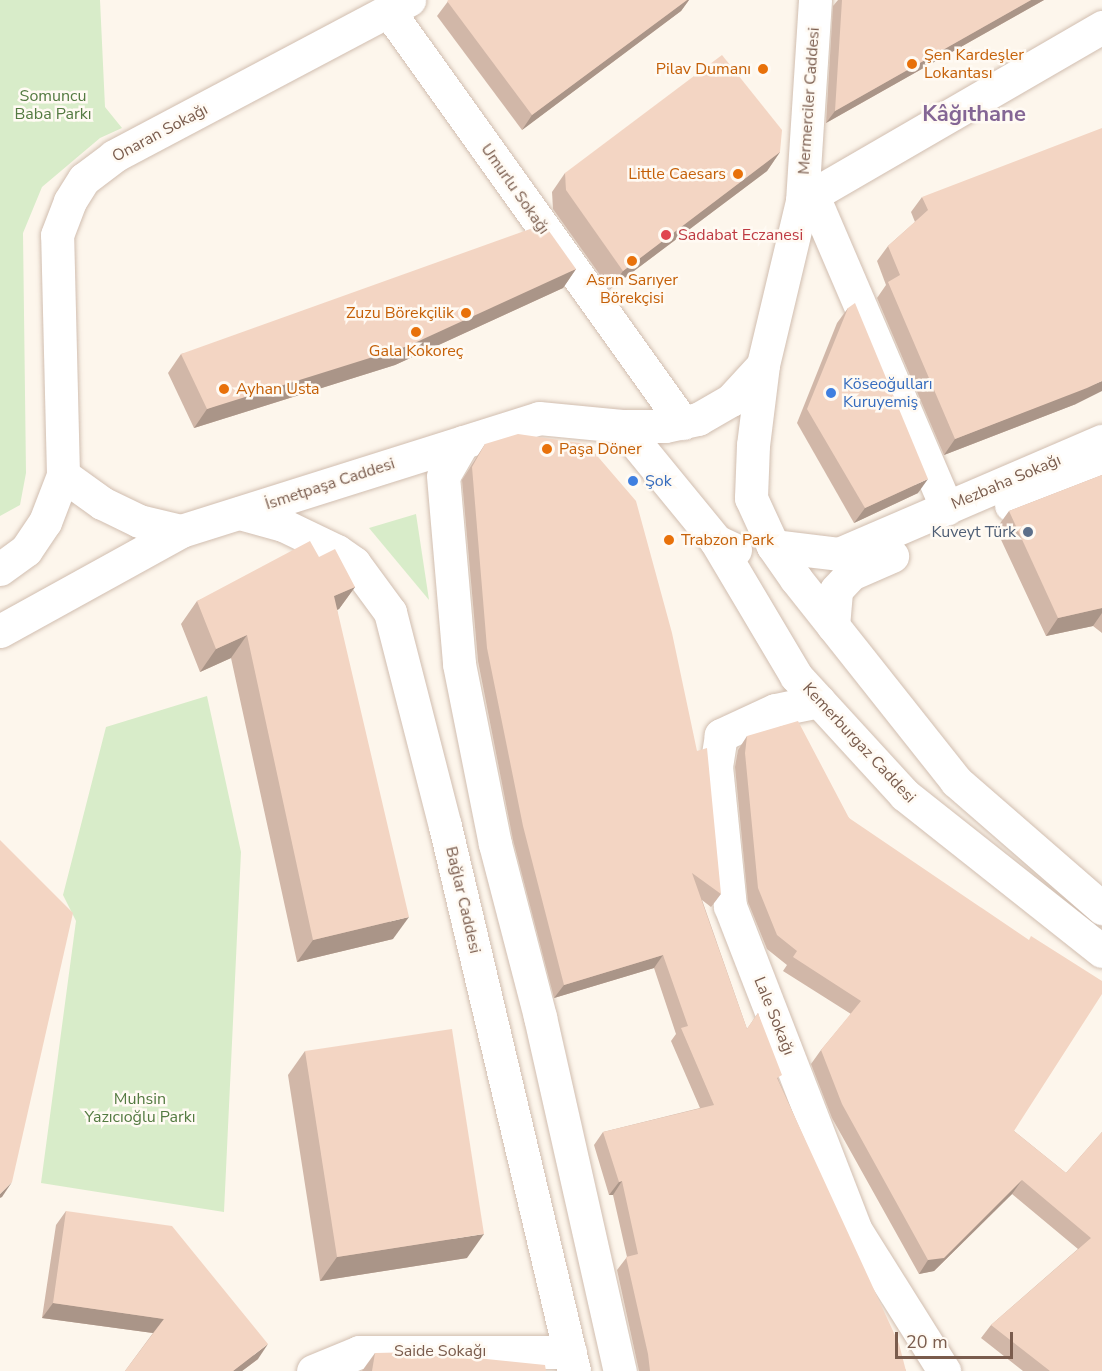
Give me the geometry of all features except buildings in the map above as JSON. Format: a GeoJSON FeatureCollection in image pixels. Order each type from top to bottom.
{"type":"FeatureCollection","features":[{"type":"Feature","properties":{"kind":"street","name":"Mermerciler Caddesi"},"geometry":{"type":"LineString","coordinates":[[773,546],[751,498],[753,445],[763,365],[808,198],[815,0]]}},
{"type":"Feature","properties":{"kind":"street","name":"Umurlu Sokağı"},"geometry":{"type":"LineString","coordinates":[[400,6],[683,423]]}},
{"type":"Feature","properties":{"kind":"street","name":"Onaran Sokağı"},"geometry":{"type":"LineString","coordinates":[[63,475],[57,235],[70,201],[84,179],[114,156],[400,6]]}},
{"type":"Feature","properties":{"kind":"street"},"geometry":{"type":"LineString","coordinates":[[947,507],[808,198],[1102,27]]}},
{"type":"Feature","properties":{"kind":"street","name":"İsmetpaşa Caddesi"},"geometry":{"type":"LineString","coordinates":[[0,631],[181,531],[539,418],[622,426],[683,423],[698,419],[731,400],[763,365]]}},
{"type":"Feature","properties":{"kind":"street","name":"Kemerburgaz Caddesi"},"geometry":{"type":"LineString","coordinates":[[622,426],[716,541],[796,676],[905,795],[1102,951]]}},
{"type":"Feature","properties":{"kind":"street","name":"Mezbaha Sokağı"},"geometry":{"type":"LineString","coordinates":[[773,546],[839,554],[1102,441]]}},
{"type":"Feature","properties":{"kind":"street"},"geometry":{"type":"LineString","coordinates":[[463,442],[443,476],[459,664],[495,844],[540,1017],[620,1371]]}},
{"type":"Feature","properties":{"kind":"street","name":"Mezbaha Sokağı"},"geometry":{"type":"LineString","coordinates":[[836,590],[851,574],[1102,467]]}},
{"type":"Feature","properties":{"kind":"street"},"geometry":{"type":"LineString","coordinates":[[0,569],[26,550],[45,522],[63,475],[102,504],[139,521],[181,531]]}},
{"type":"Feature","properties":{"kind":"street","name":"Bağlar Caddesi"},"geometry":{"type":"LineString","coordinates":[[240,513],[283,525],[337,551],[354,563],[390,612],[446,826],[572,1361]]}},
{"type":"Feature","properties":{"kind":"street"},"geometry":{"type":"LineString","coordinates":[[716,541],[796,579],[836,590],[833,626]]}},
{"type":"Feature","properties":{"kind":"street"},"geometry":{"type":"LineString","coordinates":[[773,546],[796,579],[956,782],[1102,908]]}},
{"type":"Feature","properties":{"kind":"street","name":"Lale Sokağı"},"geometry":{"type":"LineString","coordinates":[[819,701],[776,710],[721,735],[716,766],[730,906],[855,1229],[944,1371]]}},
{"type":"Feature","properties":{"kind":"street","name":"Saide Sokağı"},"geometry":{"type":"LineString","coordinates":[[313,1371],[359,1352],[572,1361]]}},
{"type":"Feature","properties":{"kind":"green space","name":"Somuncu Baba Parkı"},"geometry":{"type":"Polygon","coordinates":[[[0,0],[100,0],[105,107],[122,128],[100,138],[42,187],[23,233],[26,473],[20,505],[0,516],[0,0]]]}},
{"type":"Feature","properties":{"kind":"green space"},"geometry":{"type":"Polygon","coordinates":[[[416,514],[429,600],[369,528],[416,514]]]}},
{"type":"Feature","properties":{"kind":"green space","name":"Muhsin Yazıcıoğlu Parkı"},"geometry":{"type":"Polygon","coordinates":[[[207,696],[241,852],[224,1212],[41,1183],[76,921],[63,895],[106,727],[207,696]]]}},
{"type":"Feature","properties":{"kind":"place","name":"Şen Kardeşler Lokantası"},"geometry":{"type":"Point","coordinates":[912,64]}},
{"type":"Feature","properties":{"kind":"place","name":"Pilav Dumanı"},"geometry":{"type":"Point","coordinates":[763,69]}},
{"type":"Feature","properties":{"kind":"place","name":"Little Caesars"},"geometry":{"type":"Point","coordinates":[738,174]}},
{"type":"Feature","properties":{"kind":"place","name":"Sadabat Eczanesi"},"geometry":{"type":"Point","coordinates":[666,235]}},
{"type":"Feature","properties":{"kind":"place","name":"Asrın Sarıyer Börekçisi"},"geometry":{"type":"Point","coordinates":[632,261]}},
{"type":"Feature","properties":{"kind":"place","name":"Zuzu Börekçilik"},"geometry":{"type":"Point","coordinates":[466,313]}},
{"type":"Feature","properties":{"kind":"place","name":"Gala Kokoreç"},"geometry":{"type":"Point","coordinates":[416,332]}},
{"type":"Feature","properties":{"kind":"place","name":"Ayhan Usta"},"geometry":{"type":"Point","coordinates":[224,389]}},
{"type":"Feature","properties":{"kind":"place","name":"Köseoğulları Kuruyemiş"},"geometry":{"type":"Point","coordinates":[831,393]}},
{"type":"Feature","properties":{"kind":"place","name":"Paşa Döner"},"geometry":{"type":"Point","coordinates":[547,449]}},
{"type":"Feature","properties":{"kind":"place","name":"Şok"},"geometry":{"type":"Point","coordinates":[633,481]}},
{"type":"Feature","properties":{"kind":"place","name":"Kuveyt Türk"},"geometry":{"type":"Point","coordinates":[1028,532]}},
{"type":"Feature","properties":{"kind":"place","name":"Trabzon Park"},"geometry":{"type":"Point","coordinates":[669,540]}},
{"type":"Feature","properties":{"kind":"district","name":"Kâğıthane"},"geometry":{"type":"Point","coordinates":[974,115]}}]}
